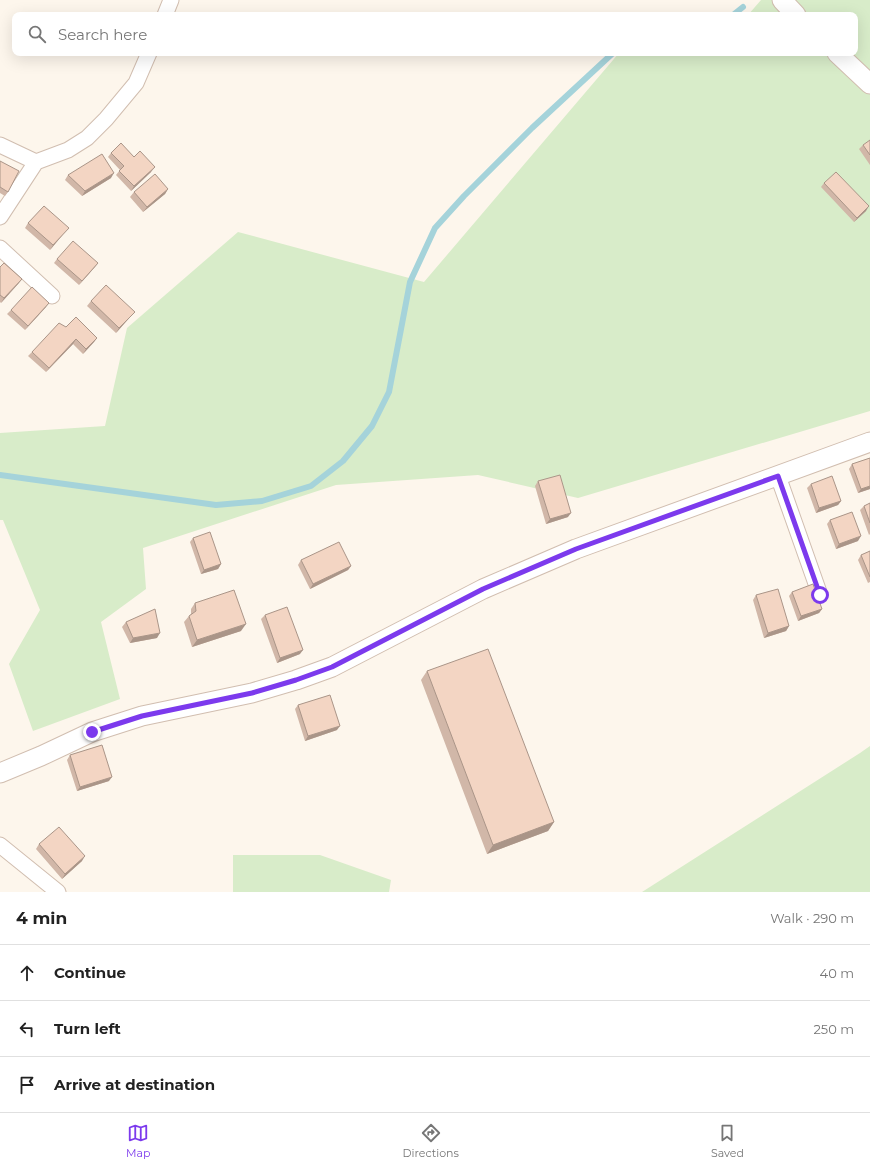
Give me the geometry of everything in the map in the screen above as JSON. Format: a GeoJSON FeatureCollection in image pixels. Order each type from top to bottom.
{"type":"FeatureCollection","features":[{"type":"Feature","properties":{"kind":"street"},"geometry":{"type":"LineString","coordinates":[[166,12],[171,0]]}},
{"type":"Feature","properties":{"kind":"street"},"geometry":{"type":"LineString","coordinates":[[782,0],[793,12]]}},
{"type":"Feature","properties":{"kind":"street"},"geometry":{"type":"LineString","coordinates":[[0,217],[36,162],[68,150],[87,138],[106,119],[136,83],[148,56]]}},
{"type":"Feature","properties":{"kind":"street"},"geometry":{"type":"LineString","coordinates":[[840,56],[870,84]]}},
{"type":"Feature","properties":{"kind":"street"},"geometry":{"type":"LineString","coordinates":[[0,145],[36,162]]}},
{"type":"Feature","properties":{"kind":"street"},"geometry":{"type":"LineString","coordinates":[[0,248],[52,296]]}},
{"type":"Feature","properties":{"kind":"street"},"geometry":{"type":"LineString","coordinates":[[0,773],[92,732],[142,716],[252,693],[296,680],[332,667],[483,589],[576,549],[870,442]]}},
{"type":"Feature","properties":{"kind":"street"},"geometry":{"type":"LineString","coordinates":[[778,476],[820,595]]}},
{"type":"Feature","properties":{"kind":"street"},"geometry":{"type":"LineString","coordinates":[[0,845],[58,892]]}},
{"type":"Feature","properties":{"kind":"green space"},"geometry":{"type":"Polygon","coordinates":[[[761,0],[870,0],[870,411],[578,498],[478,475],[336,485],[143,548],[146,589],[101,622],[120,699],[33,731],[9,664],[40,610],[3,520],[0,520],[0,433],[105,426],[127,328],[238,232],[424,282],[616,56],[858,56],[858,12],[751,12],[761,0]]]}},
{"type":"Feature","properties":{"kind":"green space"},"geometry":{"type":"Polygon","coordinates":[[[870,746],[870,892],[642,892],[860,753],[870,746]]]}},
{"type":"Feature","properties":{"kind":"green space"},"geometry":{"type":"Polygon","coordinates":[[[233,855],[320,855],[391,880],[389,892],[233,892],[233,855]]]}},
{"type":"Feature","properties":{"kind":"building"},"geometry":{"type":"Polygon","coordinates":[[[870,140],[870,155],[863,145],[870,140]]]}},
{"type":"Feature","properties":{"kind":"building"},"geometry":{"type":"Polygon","coordinates":[[[121,143],[134,157],[140,151],[155,167],[134,186],[119,171],[124,166],[111,153],[121,143]]]}},
{"type":"Feature","properties":{"kind":"building"},"geometry":{"type":"Polygon","coordinates":[[[102,154],[114,173],[85,191],[68,175],[102,154]]]}},
{"type":"Feature","properties":{"kind":"building"},"geometry":{"type":"Polygon","coordinates":[[[0,161],[19,171],[8,192],[0,187],[0,161]]]}},
{"type":"Feature","properties":{"kind":"building"},"geometry":{"type":"Polygon","coordinates":[[[836,172],[869,206],[857,218],[824,183],[836,172]]]}},
{"type":"Feature","properties":{"kind":"building"},"geometry":{"type":"Polygon","coordinates":[[[155,174],[168,189],[147,207],[134,192],[155,174]]]}},
{"type":"Feature","properties":{"kind":"building"},"geometry":{"type":"Polygon","coordinates":[[[44,206],[69,228],[53,245],[28,223],[44,206]]]}},
{"type":"Feature","properties":{"kind":"building"},"geometry":{"type":"Polygon","coordinates":[[[73,241],[98,263],[82,281],[57,259],[73,241]]]}},
{"type":"Feature","properties":{"kind":"building"},"geometry":{"type":"Polygon","coordinates":[[[4,263],[22,279],[4,298],[0,295],[0,267],[4,263]]]}},
{"type":"Feature","properties":{"kind":"building"},"geometry":{"type":"Polygon","coordinates":[[[106,285],[135,312],[119,328],[91,301],[106,285]]]}},
{"type":"Feature","properties":{"kind":"building"},"geometry":{"type":"Polygon","coordinates":[[[32,287],[49,303],[28,326],[11,310],[32,287]]]}},
{"type":"Feature","properties":{"kind":"building"},"geometry":{"type":"Polygon","coordinates":[[[76,317],[97,338],[86,349],[76,339],[49,368],[32,352],[59,323],[66,327],[76,317]]]}},
{"type":"Feature","properties":{"kind":"building"},"geometry":{"type":"Polygon","coordinates":[[[870,458],[870,486],[861,489],[852,464],[870,458]]]}},
{"type":"Feature","properties":{"kind":"building"},"geometry":{"type":"Polygon","coordinates":[[[560,475],[571,513],[550,519],[538,481],[560,475]]]}},
{"type":"Feature","properties":{"kind":"building"},"geometry":{"type":"Polygon","coordinates":[[[832,476],[841,501],[819,508],[811,484],[832,476]]]}},
{"type":"Feature","properties":{"kind":"building"},"geometry":{"type":"Polygon","coordinates":[[[870,503],[870,523],[864,506],[870,503]]]}},
{"type":"Feature","properties":{"kind":"building"},"geometry":{"type":"Polygon","coordinates":[[[852,512],[861,536],[839,544],[830,520],[852,512]]]}},
{"type":"Feature","properties":{"kind":"building"},"geometry":{"type":"Polygon","coordinates":[[[210,532],[221,564],[204,570],[193,538],[210,532]]]}},
{"type":"Feature","properties":{"kind":"building"},"geometry":{"type":"Polygon","coordinates":[[[339,542],[351,566],[313,584],[301,560],[339,542]]]}},
{"type":"Feature","properties":{"kind":"building"},"geometry":{"type":"Polygon","coordinates":[[[870,551],[870,577],[861,555],[870,551]]]}},
{"type":"Feature","properties":{"kind":"building"},"geometry":{"type":"Polygon","coordinates":[[[813,584],[822,609],[801,616],[792,592],[813,584]]]}},
{"type":"Feature","properties":{"kind":"building"},"geometry":{"type":"Polygon","coordinates":[[[778,589],[789,626],[768,633],[756,595],[778,589]]]}},
{"type":"Feature","properties":{"kind":"building"},"geometry":{"type":"Polygon","coordinates":[[[234,590],[246,624],[197,640],[189,616],[196,611],[195,603],[234,590]]]}},
{"type":"Feature","properties":{"kind":"building"},"geometry":{"type":"Polygon","coordinates":[[[287,607],[303,650],[280,658],[265,615],[287,607]]]}},
{"type":"Feature","properties":{"kind":"building"},"geometry":{"type":"Polygon","coordinates":[[[155,609],[160,633],[133,638],[126,622],[155,609]]]}},
{"type":"Feature","properties":{"kind":"building"},"geometry":{"type":"Polygon","coordinates":[[[488,649],[554,822],[493,845],[427,671],[488,649]]]}},
{"type":"Feature","properties":{"kind":"building"},"geometry":{"type":"Polygon","coordinates":[[[330,695],[340,726],[308,736],[298,705],[330,695]]]}},
{"type":"Feature","properties":{"kind":"building"},"geometry":{"type":"Polygon","coordinates":[[[102,745],[112,777],[80,787],[70,755],[102,745]]]}},
{"type":"Feature","properties":{"kind":"building"},"geometry":{"type":"Polygon","coordinates":[[[59,827],[85,856],[65,874],[39,844],[59,827]]]}},
{"type":"Feature","properties":{"kind":"waterway"},"geometry":{"type":"LineString","coordinates":[[737,12],[743,7]]}},
{"type":"Feature","properties":{"kind":"waterway"},"geometry":{"type":"LineString","coordinates":[[0,475],[216,505],[262,501],[311,486],[343,461],[372,426],[389,392],[410,282],[435,228],[464,196],[532,128],[610,56]]}},
{"type":"Feature","properties":{"kind":"route"},"geometry":{"type":"LineString","coordinates":[[92,732],[142,716],[252,693],[296,680],[332,667],[483,589],[576,549],[778,476],[820,595]]}}]}
